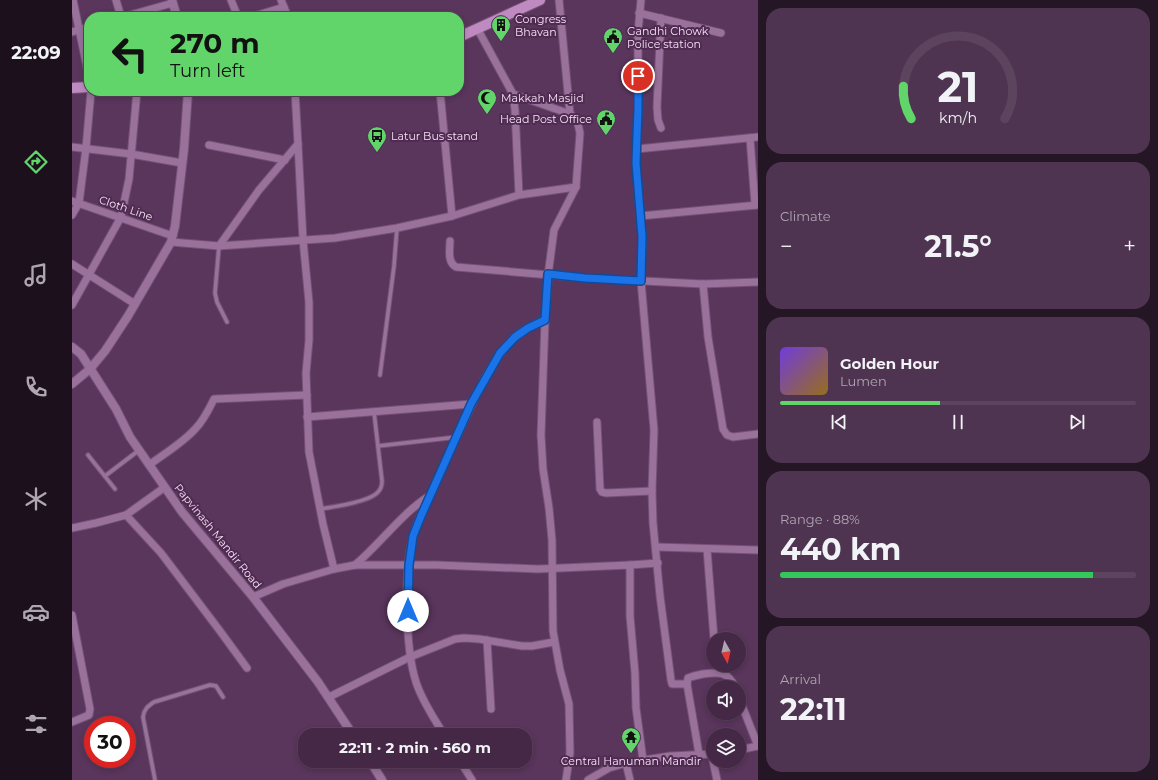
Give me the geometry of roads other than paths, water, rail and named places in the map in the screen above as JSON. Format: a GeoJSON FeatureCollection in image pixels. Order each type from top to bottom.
{"type":"FeatureCollection","features":[{"type":"Feature","properties":{"kind":"main road"},"geometry":{"type":"LineString","coordinates":[[464,34],[540,0]]}},
{"type":"Feature","properties":{"kind":"main road"},"geometry":{"type":"LineString","coordinates":[[72,88],[84,87]]}},
{"type":"Feature","properties":{"kind":"street"},"geometry":{"type":"LineString","coordinates":[[73,0],[84,51]]}},
{"type":"Feature","properties":{"kind":"street"},"geometry":{"type":"LineString","coordinates":[[116,0],[120,12]]}},
{"type":"Feature","properties":{"kind":"street"},"geometry":{"type":"LineString","coordinates":[[231,0],[236,12]]}},
{"type":"Feature","properties":{"kind":"street"},"geometry":{"type":"LineString","coordinates":[[559,0],[570,114]]}},
{"type":"Feature","properties":{"kind":"street"},"geometry":{"type":"LineString","coordinates":[[641,0],[639,13],[636,163],[642,236],[641,281],[654,430],[652,491],[656,547],[671,680],[672,684],[687,684]]}},
{"type":"Feature","properties":{"kind":"street"},"geometry":{"type":"LineString","coordinates":[[138,12],[173,1],[176,12]]}},
{"type":"Feature","properties":{"kind":"street"},"geometry":{"type":"LineString","coordinates":[[262,12],[282,3]]}},
{"type":"Feature","properties":{"kind":"street"},"geometry":{"type":"LineString","coordinates":[[639,13],[721,33]]}},
{"type":"Feature","properties":{"kind":"street"},"geometry":{"type":"LineString","coordinates":[[660,18],[657,107],[658,120],[661,128]]}},
{"type":"Feature","properties":{"kind":"street"},"geometry":{"type":"LineString","coordinates":[[477,28],[513,94],[519,195]]}},
{"type":"Feature","properties":{"kind":"street"},"geometry":{"type":"LineString","coordinates":[[72,32],[84,29]]}},
{"type":"Feature","properties":{"kind":"street"},"geometry":{"type":"LineString","coordinates":[[513,94],[570,114],[578,120],[580,132],[576,187],[554,230],[548,274],[541,434],[543,469],[549,508],[554,642],[569,704],[570,753],[566,780]]}},
{"type":"Feature","properties":{"kind":"street"},"geometry":{"type":"LineString","coordinates":[[72,215],[86,148],[91,96]]}},
{"type":"Feature","properties":{"kind":"street"},"geometry":{"type":"LineString","coordinates":[[72,305],[121,217],[128,178],[137,96]]}},
{"type":"Feature","properties":{"kind":"street"},"geometry":{"type":"LineString","coordinates":[[72,384],[90,369],[104,351],[135,304],[172,239],[175,226],[182,163],[188,96]]}},
{"type":"Feature","properties":{"kind":"street"},"geometry":{"type":"LineString","coordinates":[[295,96],[308,302],[307,418],[309,452],[334,569]]}},
{"type":"Feature","properties":{"kind":"street"},"geometry":{"type":"LineString","coordinates":[[440,96],[452,216]]}},
{"type":"Feature","properties":{"kind":"street"},"geometry":{"type":"LineString","coordinates":[[637,148],[758,137]]}},
{"type":"Feature","properties":{"kind":"street"},"geometry":{"type":"LineString","coordinates":[[640,216],[756,205],[750,138]]}},
{"type":"Feature","properties":{"kind":"street"},"geometry":{"type":"LineString","coordinates":[[219,246],[259,190],[298,144]]}},
{"type":"Feature","properties":{"kind":"street"},"geometry":{"type":"LineString","coordinates":[[209,145],[285,160]]}},
{"type":"Feature","properties":{"kind":"street"},"geometry":{"type":"LineString","coordinates":[[72,147],[131,154],[182,163]]}},
{"type":"Feature","properties":{"kind":"street","name":"Cloth Line"},"geometry":{"type":"LineString","coordinates":[[75,202],[121,217],[172,239],[219,246],[335,238],[397,228],[452,216],[519,195],[576,187]]}},
{"type":"Feature","properties":{"kind":"street"},"geometry":{"type":"LineString","coordinates":[[450,241],[450,262],[456,267],[585,278],[641,281],[703,284],[758,282]]}},
{"type":"Feature","properties":{"kind":"street"},"geometry":{"type":"LineString","coordinates":[[72,264],[90,274],[135,304]]}},
{"type":"Feature","properties":{"kind":"street"},"geometry":{"type":"LineString","coordinates":[[703,284],[708,338],[723,429],[727,435],[733,437],[758,434]]}},
{"type":"Feature","properties":{"kind":"street"},"geometry":{"type":"LineString","coordinates":[[440,728],[422,697],[416,683],[410,657],[408,596],[409,565],[413,536],[429,496],[471,404],[500,353],[521,332],[545,320]]}},
{"type":"Feature","properties":{"kind":"street","name":"Papvinash Mandir Road"},"geometry":{"type":"LineString","coordinates":[[72,347],[81,354],[116,409],[130,437],[182,512],[253,597],[329,697],[349,728]]}},
{"type":"Feature","properties":{"kind":"street"},"geometry":{"type":"LineString","coordinates":[[149,465],[197,428],[214,399],[307,395]]}},
{"type":"Feature","properties":{"kind":"street"},"geometry":{"type":"LineString","coordinates":[[307,418],[471,404]]}},
{"type":"Feature","properties":{"kind":"street"},"geometry":{"type":"LineString","coordinates":[[597,422],[600,490],[606,493],[652,491]]}},
{"type":"Feature","properties":{"kind":"street"},"geometry":{"type":"LineString","coordinates":[[72,528],[126,515],[165,487]]}},
{"type":"Feature","properties":{"kind":"street"},"geometry":{"type":"LineString","coordinates":[[355,565],[369,553],[409,512],[429,496]]}},
{"type":"Feature","properties":{"kind":"street"},"geometry":{"type":"LineString","coordinates":[[126,515],[161,553],[247,668]]}},
{"type":"Feature","properties":{"kind":"street"},"geometry":{"type":"LineString","coordinates":[[656,547],[758,550]]}},
{"type":"Feature","properties":{"kind":"street"},"geometry":{"type":"LineString","coordinates":[[707,549],[713,632]]}},
{"type":"Feature","properties":{"kind":"street"},"geometry":{"type":"LineString","coordinates":[[253,597],[283,584],[334,569],[355,565],[552,569],[658,563]]}},
{"type":"Feature","properties":{"kind":"street"},"geometry":{"type":"LineString","coordinates":[[630,565],[630,616],[635,673],[636,708],[643,760]]}},
{"type":"Feature","properties":{"kind":"street"},"geometry":{"type":"LineString","coordinates":[[72,615],[90,709],[89,715],[72,722]]}},
{"type":"Feature","properties":{"kind":"street"},"geometry":{"type":"LineString","coordinates":[[329,697],[410,657],[455,639],[464,638],[487,640],[522,646],[532,646],[554,642]]}},
{"type":"Feature","properties":{"kind":"street"},"geometry":{"type":"LineString","coordinates":[[487,640],[491,709]]}},
{"type":"Feature","properties":{"kind":"street"},"geometry":{"type":"LineString","coordinates":[[699,754],[687,684],[688,678],[706,672]]}},
{"type":"Feature","properties":{"kind":"street"},"geometry":{"type":"LineString","coordinates":[[721,672],[731,680]]}},
{"type":"Feature","properties":{"kind":"street"},"geometry":{"type":"LineString","coordinates":[[746,716],[758,746],[746,749]]}},
{"type":"Feature","properties":{"kind":"street"},"geometry":{"type":"LineString","coordinates":[[588,780],[609,768],[626,763],[670,756],[699,754],[706,756]]}},
{"type":"Feature","properties":{"kind":"street"},"geometry":{"type":"LineString","coordinates":[[626,763],[630,780]]}},
{"type":"Feature","properties":{"kind":"street"},"geometry":{"type":"LineString","coordinates":[[374,768],[382,780]]}},
{"type":"Feature","properties":{"kind":"street"},"geometry":{"type":"LineString","coordinates":[[464,768],[472,780]]}},
{"type":"Feature","properties":{"kind":"street"},"geometry":{"type":"LineString","coordinates":[[714,768],[716,780]]}},
{"type":"Feature","properties":{"kind":"lane"},"geometry":{"type":"LineString","coordinates":[[380,375],[394,266],[397,228]]}},
{"type":"Feature","properties":{"kind":"lane"},"geometry":{"type":"LineString","coordinates":[[219,246],[216,293],[217,302],[227,322]]}},
{"type":"Feature","properties":{"kind":"lane"},"geometry":{"type":"LineString","coordinates":[[320,509],[356,502],[378,493],[382,486],[374,412]]}},
{"type":"Feature","properties":{"kind":"lane"},"geometry":{"type":"LineString","coordinates":[[378,446],[457,437]]}},
{"type":"Feature","properties":{"kind":"lane"},"geometry":{"type":"LineString","coordinates":[[105,476],[139,450]]}},
{"type":"Feature","properties":{"kind":"lane"},"geometry":{"type":"LineString","coordinates":[[88,455],[115,489]]}},
{"type":"Feature","properties":{"kind":"lane"},"geometry":{"type":"LineString","coordinates":[[155,780],[143,717],[148,706],[154,702],[210,686],[216,686],[223,697]]}},
{"type":"Feature","properties":{"kind":"place","name":"Congress Bhavan"},"geometry":{"type":"Point","coordinates":[501,42]}},
{"type":"Feature","properties":{"kind":"place","name":"Gandhi Chowk Police station"},"geometry":{"type":"Point","coordinates":[613,54]}},
{"type":"Feature","properties":{"kind":"place","name":"Makkah Masjid"},"geometry":{"type":"Point","coordinates":[487,115]}},
{"type":"Feature","properties":{"kind":"place","name":"Head Post Office"},"geometry":{"type":"Point","coordinates":[606,136]}},
{"type":"Feature","properties":{"kind":"place","name":"Latur Bus stand"},"geometry":{"type":"Point","coordinates":[377,153]}},
{"type":"Feature","properties":{"kind":"place","name":"Central Hanuman Mandir"},"geometry":{"type":"Point","coordinates":[631,754]}}]}
